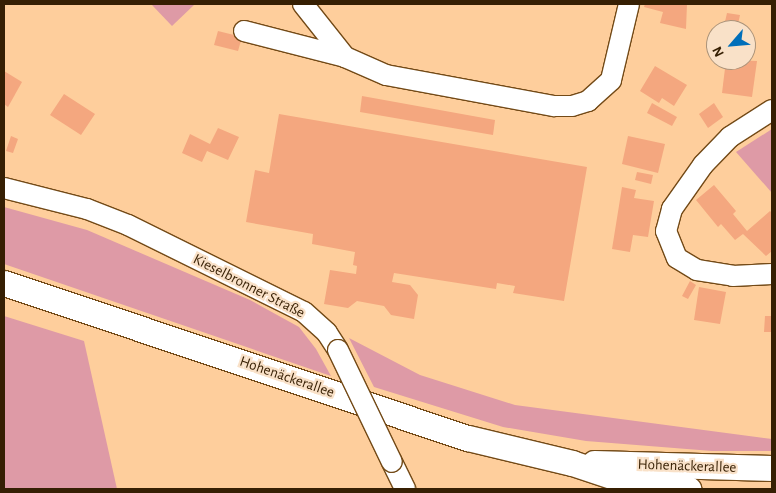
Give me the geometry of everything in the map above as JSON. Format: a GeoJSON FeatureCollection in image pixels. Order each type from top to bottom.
{"type":"FeatureCollection","features":[{"type":"Feature","properties":{"kind":"main road","name":"Hohenäckerallee"},"geometry":{"type":"LineString","coordinates":[[4,283],[468,438],[572,463],[626,481],[688,489]]}},
{"type":"Feature","properties":{"kind":"main road","name":"Hohenäckerallee"},"geometry":{"type":"LineString","coordinates":[[572,463],[772,468]]}},
{"type":"Feature","properties":{"kind":"street"},"geometry":{"type":"LineString","coordinates":[[303,4],[345,57]]}},
{"type":"Feature","properties":{"kind":"street"},"geometry":{"type":"LineString","coordinates":[[244,31],[345,57],[386,75],[554,106],[572,106],[588,101],[611,80],[629,4]]}},
{"type":"Feature","properties":{"kind":"street"},"geometry":{"type":"LineString","coordinates":[[772,110],[730,137],[703,165],[681,193],[666,231],[677,258],[698,270],[733,276],[772,274]]}},
{"type":"Feature","properties":{"kind":"street","name":"Kieselbronner Straße"},"geometry":{"type":"LineString","coordinates":[[4,188],[87,209],[136,229],[304,312],[327,333],[338,350],[406,489]]}},
{"type":"Feature","properties":{"kind":"shaded area"},"geometry":{"type":"Polygon","coordinates":[[[151,4],[195,4],[172,26],[151,4]]]}},
{"type":"Feature","properties":{"kind":"shaded area"},"geometry":{"type":"Polygon","coordinates":[[[772,129],[772,193],[736,152],[772,129]]]}},
{"type":"Feature","properties":{"kind":"shaded area"},"geometry":{"type":"Polygon","coordinates":[[[4,207],[87,230],[250,300],[299,327],[316,349],[331,376],[4,264],[4,207]]]}},
{"type":"Feature","properties":{"kind":"shaded area"},"geometry":{"type":"Polygon","coordinates":[[[4,316],[84,341],[117,489],[4,489],[4,316]]]}},
{"type":"Feature","properties":{"kind":"shaded area"},"geometry":{"type":"Polygon","coordinates":[[[349,338],[420,375],[515,405],[772,439],[772,451],[712,451],[586,441],[503,427],[374,387],[349,338]]]}},
{"type":"Feature","properties":{"kind":"building"},"geometry":{"type":"Polygon","coordinates":[[[645,4],[687,4],[686,29],[660,23],[663,12],[644,7],[645,4]]]}},
{"type":"Feature","properties":{"kind":"building"},"geometry":{"type":"Polygon","coordinates":[[[727,13],[740,15],[739,20],[725,20],[727,13]]]}},
{"type":"Feature","properties":{"kind":"building"},"geometry":{"type":"Polygon","coordinates":[[[218,31],[242,37],[238,51],[214,45],[218,31]]]}},
{"type":"Feature","properties":{"kind":"building"},"geometry":{"type":"Polygon","coordinates":[[[655,66],[687,85],[674,106],[662,98],[659,103],[640,91],[655,66]]]}},
{"type":"Feature","properties":{"kind":"building"},"geometry":{"type":"Polygon","coordinates":[[[725,70],[756,70],[752,97],[722,93],[725,70]]]}},
{"type":"Feature","properties":{"kind":"building"},"geometry":{"type":"Polygon","coordinates":[[[4,71],[22,82],[8,107],[4,104],[4,71]]]}},
{"type":"Feature","properties":{"kind":"building"},"geometry":{"type":"Polygon","coordinates":[[[64,94],[95,114],[81,135],[50,115],[64,94]]]}},
{"type":"Feature","properties":{"kind":"building"},"geometry":{"type":"Polygon","coordinates":[[[362,96],[495,120],[493,135],[360,112],[362,96]]]}},
{"type":"Feature","properties":{"kind":"building"},"geometry":{"type":"Polygon","coordinates":[[[652,103],[677,117],[672,126],[647,113],[652,103]]]}},
{"type":"Feature","properties":{"kind":"building"},"geometry":{"type":"Polygon","coordinates":[[[714,103],[723,117],[708,128],[699,114],[714,103]]]}},
{"type":"Feature","properties":{"kind":"building"},"geometry":{"type":"Polygon","coordinates":[[[279,114],[587,167],[564,301],[513,293],[515,286],[497,283],[496,289],[394,273],[392,282],[410,285],[418,295],[414,319],[391,315],[384,306],[357,301],[348,308],[324,304],[330,270],[356,274],[357,266],[353,265],[355,252],[312,244],[313,234],[246,222],[255,170],[269,173],[279,114]]]}},
{"type":"Feature","properties":{"kind":"building"},"geometry":{"type":"Polygon","coordinates":[[[218,128],[239,137],[228,160],[207,151],[202,162],[182,153],[190,134],[210,144],[218,128]]]}},
{"type":"Feature","properties":{"kind":"building"},"geometry":{"type":"Polygon","coordinates":[[[11,136],[18,139],[13,153],[6,151],[11,136]]]}},
{"type":"Feature","properties":{"kind":"building"},"geometry":{"type":"Polygon","coordinates":[[[628,136],[665,144],[658,173],[622,164],[628,136]]]}},
{"type":"Feature","properties":{"kind":"building"},"geometry":{"type":"Polygon","coordinates":[[[637,172],[653,175],[651,184],[635,180],[637,172]]]}},
{"type":"Feature","properties":{"kind":"building"},"geometry":{"type":"Polygon","coordinates":[[[714,185],[736,211],[733,214],[747,231],[770,211],[772,213],[772,251],[766,256],[743,234],[735,240],[721,224],[718,227],[696,200],[714,185]]]}},
{"type":"Feature","properties":{"kind":"building"},"geometry":{"type":"Polygon","coordinates":[[[622,187],[636,190],[634,198],[654,201],[648,237],[633,235],[630,252],[612,249],[622,187]]]}},
{"type":"Feature","properties":{"kind":"building"},"geometry":{"type":"Polygon","coordinates":[[[690,281],[696,285],[688,299],[682,296],[690,281]]]}},
{"type":"Feature","properties":{"kind":"building"},"geometry":{"type":"Polygon","coordinates":[[[699,287],[726,292],[720,324],[694,320],[699,287]]]}},
{"type":"Feature","properties":{"kind":"building"},"geometry":{"type":"Polygon","coordinates":[[[765,316],[772,316],[772,332],[764,332],[765,316]]]}}]}
